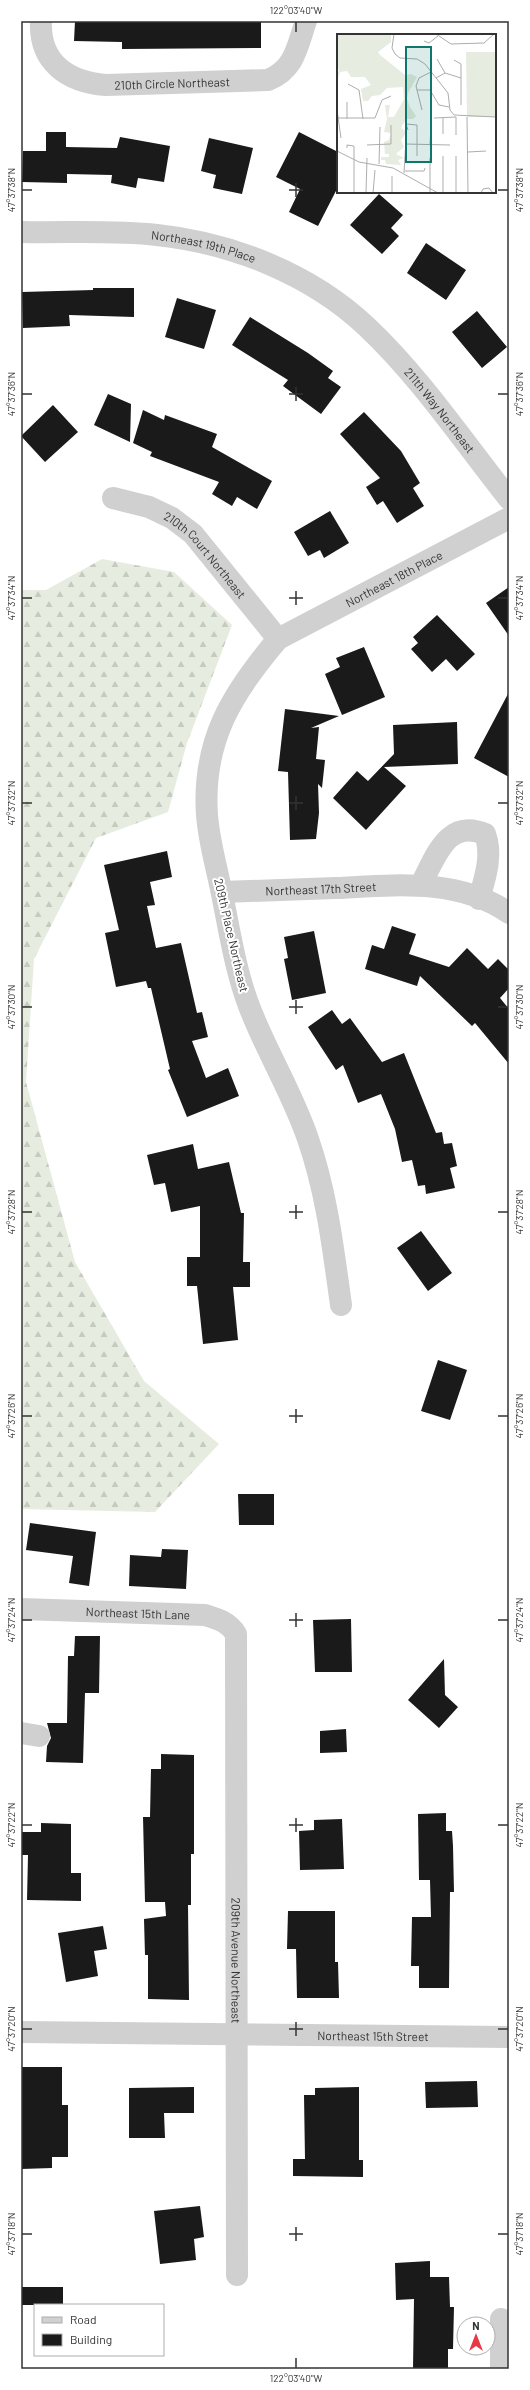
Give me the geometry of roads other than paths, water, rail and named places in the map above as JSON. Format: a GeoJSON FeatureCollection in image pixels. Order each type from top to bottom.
{"type":"FeatureCollection","features":[{"type":"Feature","properties":{"kind":"street","name":"210th Circle Northeast"},"geometry":{"type":"LineString","coordinates":[[41,21],[40,34],[45,52],[54,65],[70,76],[90,84],[106,85],[268,80],[280,75],[290,66],[306,21]]}},
{"type":"Feature","properties":{"kind":"street","name":"Northeast 19th Place"},"geometry":{"type":"LineString","coordinates":[[21,232],[157,235],[196,242],[236,252],[279,268],[331,299],[366,326]]}},
{"type":"Feature","properties":{"kind":"street","name":"211th Way Northeast"},"geometry":{"type":"LineString","coordinates":[[366,326],[399,360],[509,499]]}},
{"type":"Feature","properties":{"kind":"street","name":"210th Court Northeast"},"geometry":{"type":"LineString","coordinates":[[113,498],[149,507],[172,518],[193,534],[278,639]]}},
{"type":"Feature","properties":{"kind":"street","name":"Northeast 18th Place"},"geometry":{"type":"LineString","coordinates":[[278,639],[509,518]]}},
{"type":"Feature","properties":{"kind":"street","name":"209th Place Northeast"},"geometry":{"type":"LineString","coordinates":[[278,639],[251,671],[233,698],[218,734],[211,759],[207,816],[235,958],[248,1004],[265,1044],[292,1096],[308,1139],[327,1203],[341,1305]]}},
{"type":"Feature","properties":{"kind":"street"},"geometry":{"type":"LineString","coordinates":[[421,884],[449,836],[461,830],[474,829],[485,834],[489,845],[487,869],[479,899]]}},
{"type":"Feature","properties":{"kind":"street","name":"Northeast 17th Street"},"geometry":{"type":"LineString","coordinates":[[222,892],[421,884],[460,891],[509,913]]}},
{"type":"Feature","properties":{"kind":"street","name":"Northeast 15th Lane"},"geometry":{"type":"LineString","coordinates":[[21,1609],[205,1615],[220,1620],[231,1626],[236,1634],[238,1646]]}},
{"type":"Feature","properties":{"kind":"street","name":"209th Avenue Northeast"},"geometry":{"type":"LineString","coordinates":[[237,2275],[238,1646]]}},
{"type":"Feature","properties":{"kind":"street","name":"Northeast 15th Street"},"geometry":{"type":"LineString","coordinates":[[21,2032],[237,2033],[509,2037]]}},
{"type":"Feature","properties":{"kind":"street"},"geometry":{"type":"LineString","coordinates":[[501,2319],[501,2369]]}}]}
